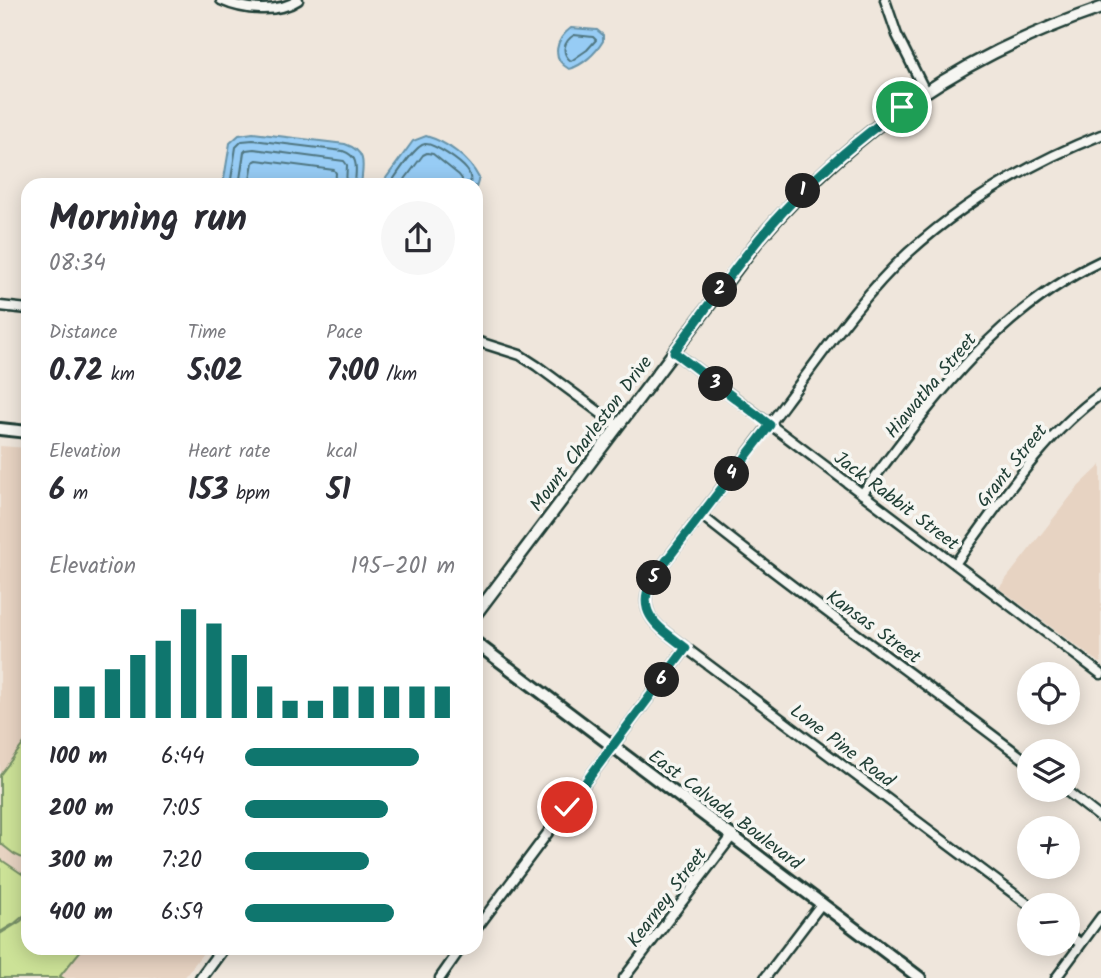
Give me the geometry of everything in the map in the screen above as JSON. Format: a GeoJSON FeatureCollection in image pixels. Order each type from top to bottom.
{"type":"FeatureCollection","features":[{"type":"Feature","properties":{"kind":"main road"},"geometry":{"type":"LineString","coordinates":[[0,429],[21,431]]}},
{"type":"Feature","properties":{"kind":"main road","name":"East Calvada Boulevard"},"geometry":{"type":"LineString","coordinates":[[483,648],[733,835],[916,977]]}},
{"type":"Feature","properties":{"kind":"street"},"geometry":{"type":"LineString","coordinates":[[221,0],[247,8],[275,8],[298,0]]}},
{"type":"Feature","properties":{"kind":"street"},"geometry":{"type":"LineString","coordinates":[[885,0],[897,35],[925,91]]}},
{"type":"Feature","properties":{"kind":"street","name":"Mount Charleston Drive"},"geometry":{"type":"LineString","coordinates":[[483,605],[760,238],[792,201],[862,137],[925,91],[1000,48],[1101,8]]}},
{"type":"Feature","properties":{"kind":"street"},"geometry":{"type":"LineString","coordinates":[[701,515],[839,331],[874,288],[908,254],[983,195],[1062,151],[1101,135]]}},
{"type":"Feature","properties":{"kind":"street","name":"Hiawatha Street"},"geometry":{"type":"LineString","coordinates":[[862,494],[932,402],[985,343],[1052,288],[1101,261]]}},
{"type":"Feature","properties":{"kind":"street"},"geometry":{"type":"LineString","coordinates":[[0,306],[21,308]]}},
{"type":"Feature","properties":{"kind":"street"},"geometry":{"type":"LineString","coordinates":[[483,343],[520,355],[618,426]]}},
{"type":"Feature","properties":{"kind":"street","name":"Jack Rabbit Street"},"geometry":{"type":"LineString","coordinates":[[674,352],[1101,674]]}},
{"type":"Feature","properties":{"kind":"street","name":"Grant Street"},"geometry":{"type":"LineString","coordinates":[[954,564],[1063,425],[1101,394]]}},
{"type":"Feature","properties":{"kind":"street","name":"Lone Pine Road"},"geometry":{"type":"LineString","coordinates":[[701,515],[653,578],[647,590],[645,604],[657,625],[1017,896]]}},
{"type":"Feature","properties":{"kind":"street","name":"Kansas Street"},"geometry":{"type":"LineString","coordinates":[[701,515],[1017,754]]}},
{"type":"Feature","properties":{"kind":"street"},"geometry":{"type":"LineString","coordinates":[[483,920],[686,648]]}},
{"type":"Feature","properties":{"kind":"street"},"geometry":{"type":"LineString","coordinates":[[1080,802],[1101,818]]}},
{"type":"Feature","properties":{"kind":"street","name":"Kearney Street"},"geometry":{"type":"LineString","coordinates":[[624,978],[733,835]]}},
{"type":"Feature","properties":{"kind":"street"},"geometry":{"type":"LineString","coordinates":[[765,978],[822,903]]}},
{"type":"Feature","properties":{"kind":"street"},"geometry":{"type":"LineString","coordinates":[[1056,978],[1101,917]]}},
{"type":"Feature","properties":{"kind":"street"},"geometry":{"type":"LineString","coordinates":[[201,978],[218,955]]}},
{"type":"Feature","properties":{"kind":"street"},"geometry":{"type":"LineString","coordinates":[[440,978],[456,955]]}},
{"type":"Feature","properties":{"kind":"shaded area"},"geometry":{"type":"Polygon","coordinates":[[[0,446],[21,448],[21,955],[201,955],[184,978],[0,978],[0,446]]]}},
{"type":"Feature","properties":{"kind":"shaded area"},"geometry":{"type":"Polygon","coordinates":[[[1101,465],[1101,664],[999,588],[1078,487],[1101,465]]]}},
{"type":"Feature","properties":{"kind":"green space"},"geometry":{"type":"Polygon","coordinates":[[[21,747],[21,858],[0,843],[0,775],[21,747]]]}},
{"type":"Feature","properties":{"kind":"green space"},"geometry":{"type":"Polygon","coordinates":[[[0,859],[21,873],[21,918],[0,932],[0,859]]]}},
{"type":"Feature","properties":{"kind":"green space"},"geometry":{"type":"Polygon","coordinates":[[[21,921],[21,955],[77,955],[60,976],[63,978],[0,978],[0,934],[21,921]]]}},
{"type":"Feature","properties":{"kind":"water"},"geometry":{"type":"Polygon","coordinates":[[[571,28],[597,30],[603,35],[603,41],[588,58],[569,69],[559,60],[557,49],[571,28]]]}},
{"type":"Feature","properties":{"kind":"water"},"geometry":{"type":"Polygon","coordinates":[[[253,133],[345,144],[361,155],[362,178],[224,178],[230,143],[239,135],[253,133]]]}},
{"type":"Feature","properties":{"kind":"water"},"geometry":{"type":"Polygon","coordinates":[[[426,136],[449,147],[463,158],[479,178],[386,178],[413,141],[426,136]]]}},
{"type":"Feature","properties":{"kind":"route"},"geometry":{"type":"LineString","coordinates":[[567,807],[686,648],[657,625],[649,615],[645,604],[647,590],[653,578],[770,425],[674,352],[760,238],[792,201],[862,137],[902,107]]}}]}
